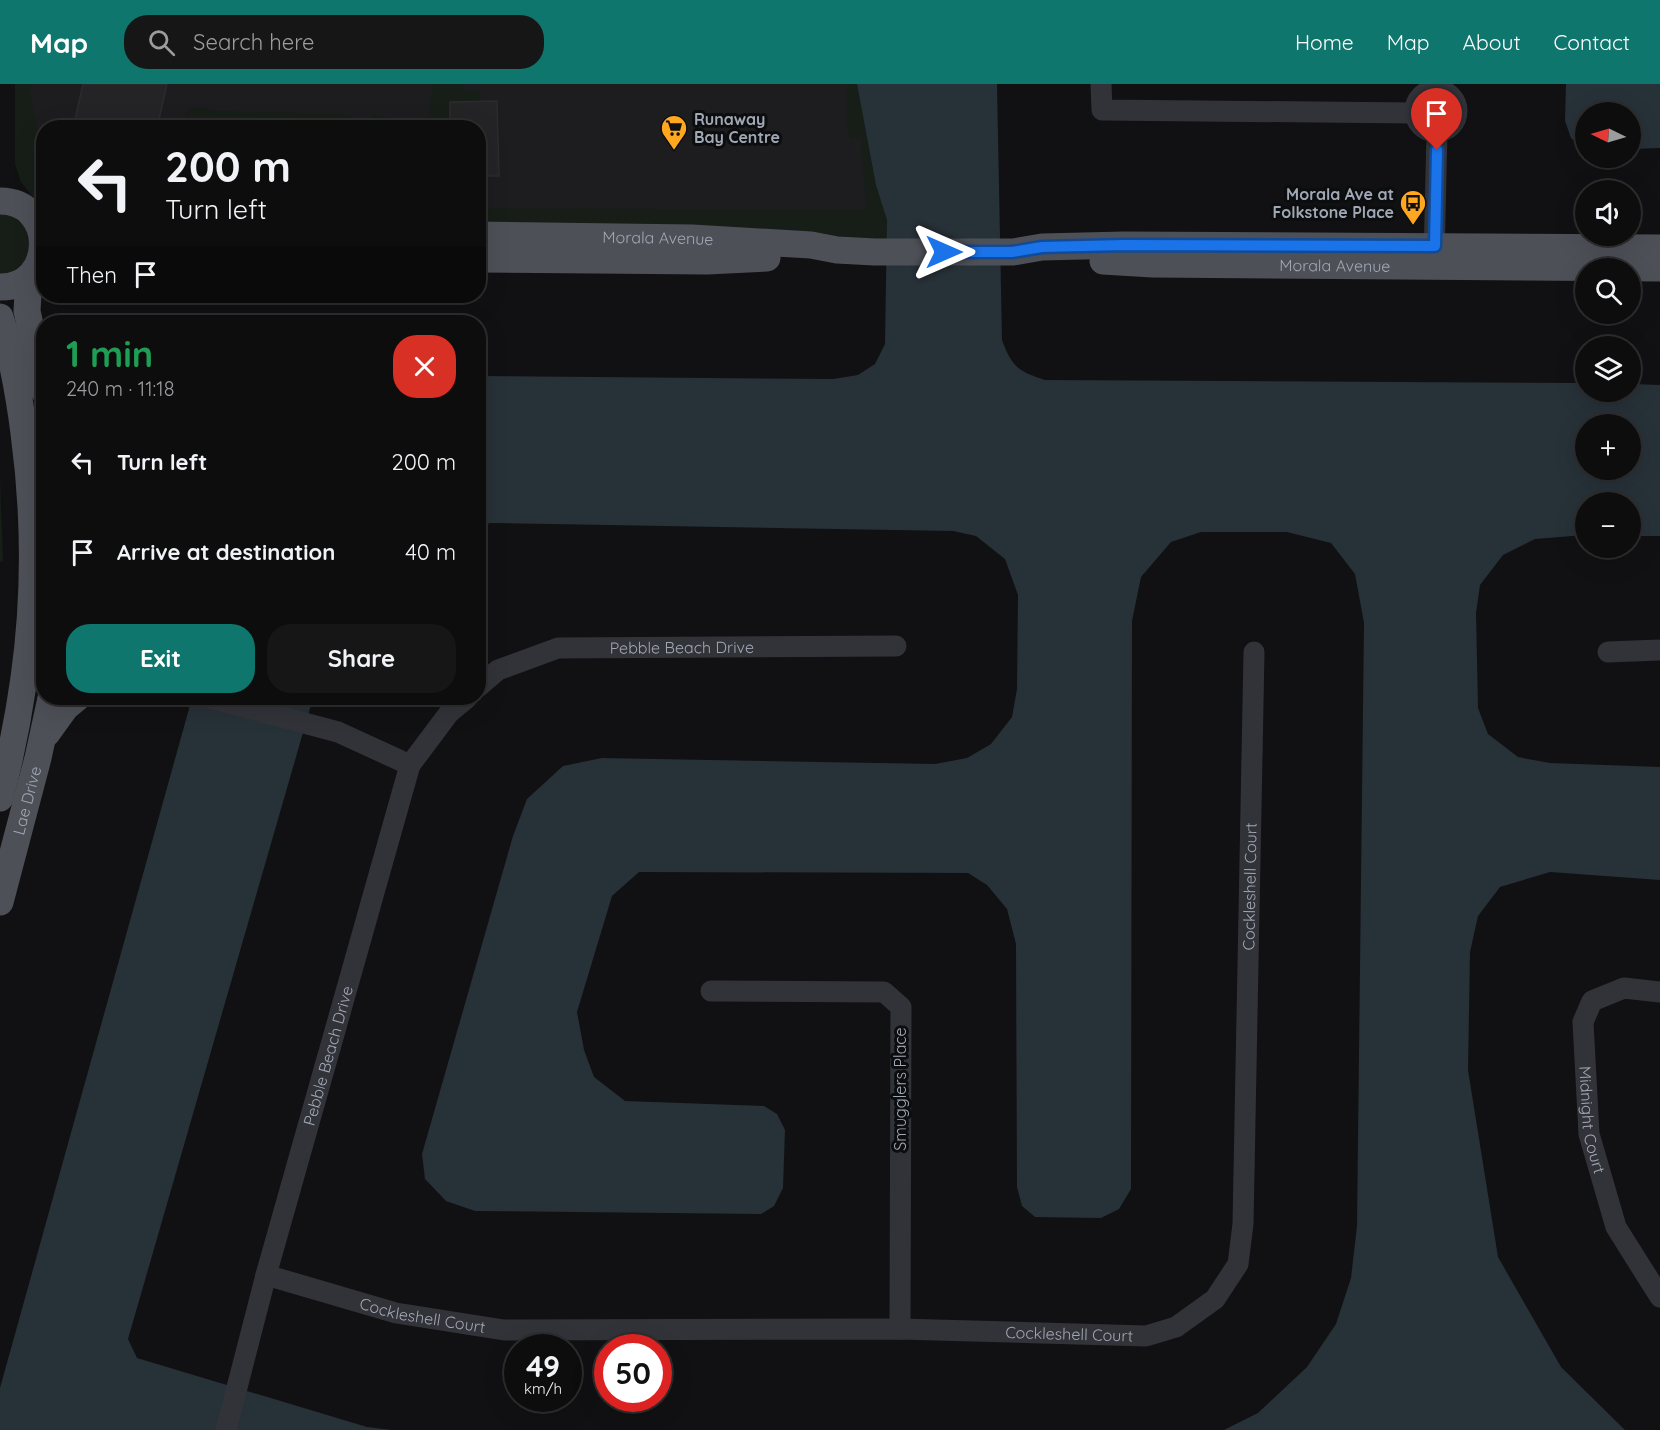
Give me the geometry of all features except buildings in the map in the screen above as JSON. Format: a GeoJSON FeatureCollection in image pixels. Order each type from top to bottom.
{"type":"FeatureCollection","features":[{"type":"Feature","properties":{"kind":"main road"},"geometry":{"type":"LineString","coordinates":[[0,180],[24,212],[36,223]]}},
{"type":"Feature","properties":{"kind":"main road","name":"Morala Avenue"},"geometry":{"type":"LineString","coordinates":[[486,235],[692,238],[811,245],[837,250],[875,252],[1012,252],[1042,247],[1124,245],[1434,256],[1660,268]]}},
{"type":"Feature","properties":{"kind":"main road","name":"Morala Avenue"},"geometry":{"type":"LineString","coordinates":[[1434,256],[1660,248]]}},
{"type":"Feature","properties":{"kind":"main road","name":"Morala Avenue"},"geometry":{"type":"LineString","coordinates":[[486,259],[706,261],[810,257],[837,250]]}},
{"type":"Feature","properties":{"kind":"main road"},"geometry":{"type":"LineString","coordinates":[[0,288],[14,285],[35,273]]}},
{"type":"Feature","properties":{"kind":"main road"},"geometry":{"type":"LineString","coordinates":[[35,273],[27,311],[36,353]]}},
{"type":"Feature","properties":{"kind":"main road","name":"Lae Drive"},"geometry":{"type":"LineString","coordinates":[[0,317],[7,339],[17,393],[31,496],[35,671],[0,798]]}},
{"type":"Feature","properties":{"kind":"main road","name":"Lae Drive"},"geometry":{"type":"LineString","coordinates":[[0,902],[50,705]]}},
{"type":"Feature","properties":{"kind":"main road"},"geometry":{"type":"LineString","coordinates":[[42,740],[69,705]]}},
{"type":"Feature","properties":{"kind":"street"},"geometry":{"type":"LineString","coordinates":[[1101,84],[1102,110],[1414,113]]}},
{"type":"Feature","properties":{"kind":"street"},"geometry":{"type":"LineString","coordinates":[[1432,90],[1459,92],[1455,120],[1445,130],[1430,132],[1422,128],[1414,113],[1418,99],[1423,94],[1432,90]]}},
{"type":"Feature","properties":{"kind":"street"},"geometry":{"type":"LineString","coordinates":[[1434,256],[1437,132]]}},
{"type":"Feature","properties":{"kind":"street","name":"Pebble Beach Drive"},"geometry":{"type":"LineString","coordinates":[[486,680],[498,670],[558,648],[896,646]]}},
{"type":"Feature","properties":{"kind":"street"},"geometry":{"type":"LineString","coordinates":[[1608,652],[1660,650]]}},
{"type":"Feature","properties":{"kind":"street","name":"Cockleshell Court"},"geometry":{"type":"LineString","coordinates":[[266,1275],[396,1313],[504,1330],[900,1329],[1146,1336],[1176,1326],[1215,1299],[1238,1264],[1243,1224],[1254,652]]}},
{"type":"Feature","properties":{"kind":"street"},"geometry":{"type":"LineString","coordinates":[[237,705],[344,735],[410,765]]}},
{"type":"Feature","properties":{"kind":"street","name":"Pebble Beach Drive"},"geometry":{"type":"LineString","coordinates":[[226,1430],[266,1275],[410,765],[449,713],[458,705]]}},
{"type":"Feature","properties":{"kind":"street","name":"Midnight Court"},"geometry":{"type":"LineString","coordinates":[[1660,993],[1624,988],[1613,992],[1592,1000],[1583,1022],[1589,1134],[1616,1227],[1660,1298]]}},
{"type":"Feature","properties":{"kind":"street","name":"Smugglers Place"},"geometry":{"type":"LineString","coordinates":[[711,991],[884,992],[901,1008],[900,1329]]}},
{"type":"Feature","properties":{"kind":"shaded area"},"geometry":{"type":"Polygon","coordinates":[[[15,84],[31,84],[31,100],[36,122],[36,200],[21,182],[15,164],[15,84]]]}},
{"type":"Feature","properties":{"kind":"shaded area","name":"Runaway Bay Centre"},"geometry":{"type":"Polygon","coordinates":[[[25,84],[857,84],[887,220],[486,217],[486,120],[36,120],[36,130],[25,84]]]}},
{"type":"Feature","properties":{"kind":"shaded area"},"geometry":{"type":"Polygon","coordinates":[[[433,84],[464,84],[465,90],[479,91],[480,101],[450,102],[450,120],[427,120],[433,84]]]}},
{"type":"Feature","properties":{"kind":"shaded area"},"geometry":{"type":"Polygon","coordinates":[[[847,84],[857,84],[876,185],[887,220],[887,243],[486,226],[486,208],[866,210],[861,138],[851,139],[847,131],[847,84]]]}},
{"type":"Feature","properties":{"kind":"shaded area"},"geometry":{"type":"Polygon","coordinates":[[[857,84],[997,84],[1002,340],[1013,362],[1028,374],[1045,380],[1575,383],[1575,402],[1641,402],[1641,384],[1660,385],[1660,536],[1641,536],[1641,492],[1575,492],[1575,536],[1535,539],[1503,555],[1480,585],[1476,613],[1478,708],[1488,734],[1518,757],[1550,763],[1660,767],[1660,880],[1550,872],[1500,887],[1478,916],[1470,952],[1468,1070],[1498,1257],[1561,1367],[1625,1430],[1224,1430],[1258,1413],[1307,1367],[1336,1324],[1351,1278],[1357,1226],[1364,623],[1355,574],[1331,543],[1287,532],[1201,532],[1171,542],[1141,577],[1132,621],[1131,1189],[1119,1209],[1101,1218],[1035,1217],[1022,1206],[1017,1187],[1016,944],[1007,909],[987,885],[968,873],[639,872],[612,896],[577,1012],[584,1050],[594,1077],[625,1101],[764,1106],[777,1114],[785,1130],[783,1188],[774,1206],[761,1214],[475,1211],[446,1201],[425,1179],[422,1154],[513,836],[527,799],[563,766],[602,758],[935,764],[967,758],[991,744],[1012,717],[1017,689],[1018,595],[1005,559],[976,536],[953,531],[490,523],[486,525],[486,376],[833,379],[858,375],[875,364],[885,344],[887,220],[876,185],[857,84]]]}},
{"type":"Feature","properties":{"kind":"shaded area"},"geometry":{"type":"Polygon","coordinates":[[[1566,84],[1660,84],[1660,148],[1641,149],[1641,102],[1575,102],[1575,141],[1571,138],[1565,121],[1566,84]]]}},
{"type":"Feature","properties":{"kind":"shaded area"},"geometry":{"type":"Polygon","coordinates":[[[208,108],[216,111],[345,114],[352,116],[352,119],[184,116],[189,110],[208,108]]]}},
{"type":"Feature","properties":{"kind":"shaded area"},"geometry":{"type":"Polygon","coordinates":[[[374,114],[389,117],[390,120],[383,120],[370,120],[374,114]]]}},
{"type":"Feature","properties":{"kind":"shaded area"},"geometry":{"type":"Polygon","coordinates":[[[0,213],[10,214],[26,226],[30,256],[17,271],[0,275],[0,213]]]}},
{"type":"Feature","properties":{"kind":"shaded area"},"geometry":{"type":"Polygon","coordinates":[[[0,478],[3,562],[0,561],[0,478]]]}},
{"type":"Feature","properties":{"kind":"shaded area"},"geometry":{"type":"Polygon","coordinates":[[[190,705],[311,705],[128,1339],[137,1358],[367,1427],[392,1430],[0,1430],[0,1388],[190,705]]]}},
{"type":"Feature","properties":{"kind":"place","name":"Runaway Bay Centre"},"geometry":{"type":"Point","coordinates":[674,151]}},
{"type":"Feature","properties":{"kind":"place","name":"Morala Ave at Folkstone Place"},"geometry":{"type":"Point","coordinates":[1413,226]}},
{"type":"Feature","properties":{"kind":"route"},"geometry":{"type":"LineString","coordinates":[[944,252],[1012,252],[1042,247],[1124,245],[1435,246],[1437,150]]}}]}
